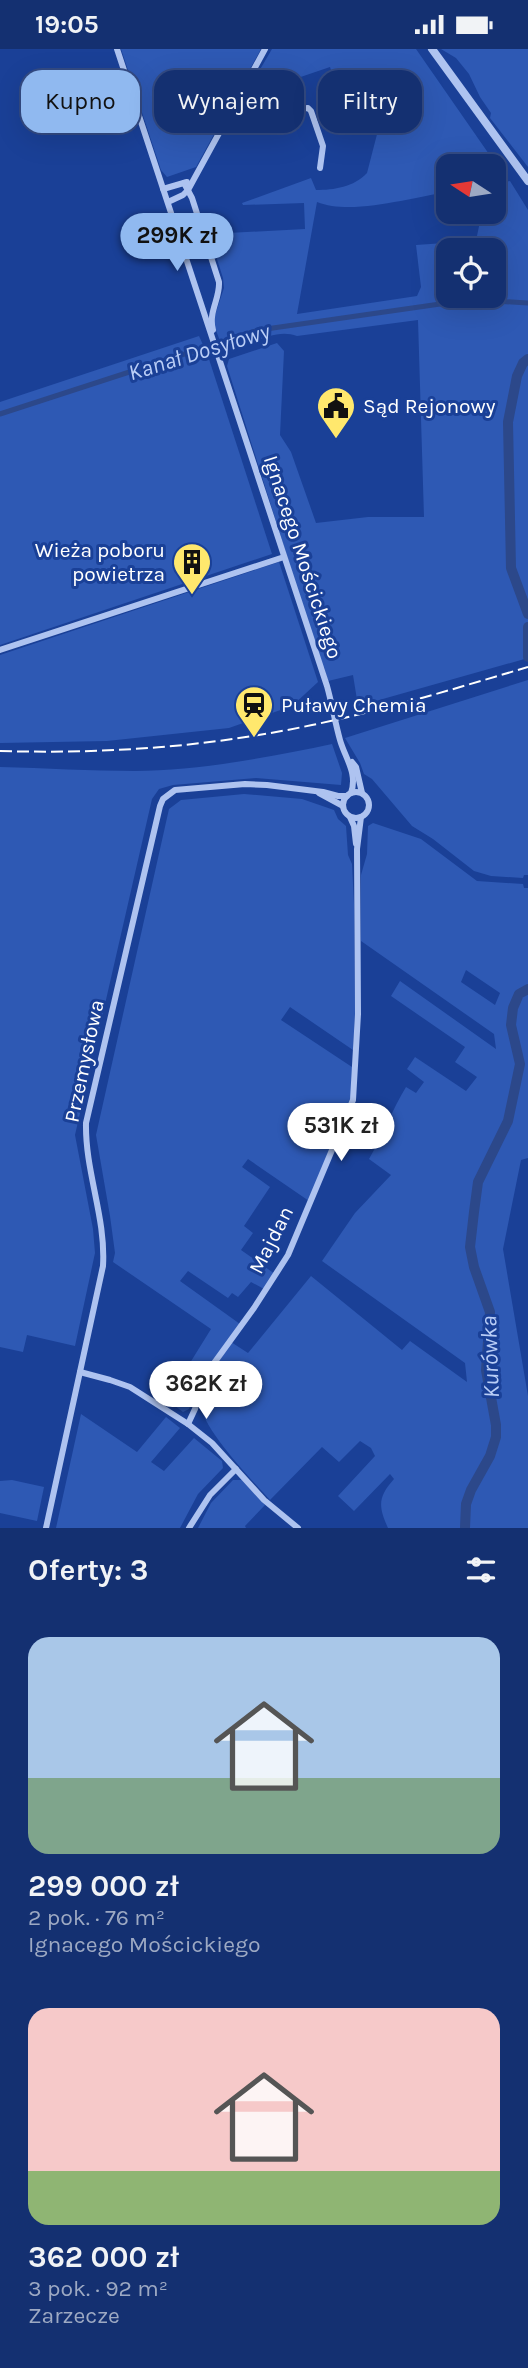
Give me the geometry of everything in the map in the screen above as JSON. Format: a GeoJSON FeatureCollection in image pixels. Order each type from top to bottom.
{"type":"FeatureCollection","features":[{"type":"Feature","properties":{"kind":"street","name":"Ignacego Mościckiego"},"geometry":{"type":"LineString","coordinates":[[117,49],[327,686],[340,741],[356,767],[362,793]]}},
{"type":"Feature","properties":{"kind":"street"},"geometry":{"type":"LineString","coordinates":[[254,70],[265,49]]}},
{"type":"Feature","properties":{"kind":"street"},"geometry":{"type":"LineString","coordinates":[[432,49],[528,181]]}},
{"type":"Feature","properties":{"kind":"street"},"geometry":{"type":"LineString","coordinates":[[304,108],[311,111],[323,146],[320,168]]}},
{"type":"Feature","properties":{"kind":"street"},"geometry":{"type":"LineString","coordinates":[[163,189],[186,186],[193,181],[219,133]]}},
{"type":"Feature","properties":{"kind":"street"},"geometry":{"type":"LineString","coordinates":[[501,146],[528,188]]}},
{"type":"Feature","properties":{"kind":"street","name":"Ignacego Mościckiego"},"geometry":{"type":"LineString","coordinates":[[186,186],[218,279],[219,291],[211,320],[213,336]]}},
{"type":"Feature","properties":{"kind":"street"},"geometry":{"type":"LineString","coordinates":[[168,202],[183,195],[186,186]]}},
{"type":"Feature","properties":{"kind":"street"},"geometry":{"type":"LineString","coordinates":[[201,303],[209,307],[215,305]]}},
{"type":"Feature","properties":{"kind":"street"},"geometry":{"type":"LineString","coordinates":[[0,650],[284,557]]}},
{"type":"Feature","properties":{"kind":"street","name":"Ignacego Mościckiego"},"geometry":{"type":"LineString","coordinates":[[349,759],[354,783],[349,794]]}},
{"type":"Feature","properties":{"kind":"street","name":"Przemysłowa"},"geometry":{"type":"LineString","coordinates":[[46,1528],[103,1266],[103,1232],[87,1154],[86,1123],[160,806],[168,794],[182,789],[256,784],[349,794]]}},
{"type":"Feature","properties":{"kind":"street","name":"Przemysłowa"},"geometry":{"type":"LineString","coordinates":[[317,792],[343,807]]}},
{"type":"Feature","properties":{"kind":"street"},"geometry":{"type":"LineString","coordinates":[[362,793],[367,797],[368,811],[361,817],[350,816],[343,807],[349,794],[362,793]]}},
{"type":"Feature","properties":{"kind":"street","name":"Majdan"},"geometry":{"type":"LineString","coordinates":[[188,1424],[202,1381],[288,1255],[353,1100],[358,1014],[357,849],[350,816]]}},
{"type":"Feature","properties":{"kind":"street","name":"Majdan"},"geometry":{"type":"LineString","coordinates":[[357,849],[361,817]]}},
{"type":"Feature","properties":{"kind":"street"},"geometry":{"type":"LineString","coordinates":[[80,1372],[130,1387],[188,1424],[212,1443],[264,1500],[298,1528]]}},
{"type":"Feature","properties":{"kind":"street"},"geometry":{"type":"LineString","coordinates":[[189,1528],[211,1494],[236,1469]]}},
{"type":"Feature","properties":{"kind":"shaded area"},"geometry":{"type":"Polygon","coordinates":[[[121,49],[261,49],[249,70],[154,70],[154,133],[215,133],[196,167],[167,177],[161,170],[140,106],[140,70],[128,70],[121,49]]]}},
{"type":"Feature","properties":{"kind":"shaded area"},"geometry":{"type":"Polygon","coordinates":[[[272,49],[416,49],[489,154],[436,154],[436,194],[364,206],[331,206],[317,202],[297,314],[417,296],[421,287],[416,245],[436,244],[436,308],[506,308],[506,238],[477,238],[479,224],[506,224],[506,182],[510,181],[528,210],[528,658],[358,706],[353,675],[328,681],[227,366],[229,359],[277,343],[284,351],[280,435],[291,452],[316,523],[368,517],[424,517],[418,320],[297,336],[277,334],[240,347],[223,349],[214,318],[224,288],[223,278],[209,234],[305,229],[304,203],[242,203],[311,178],[316,190],[350,185],[362,178],[367,173],[377,133],[422,133],[422,70],[331,70],[330,67],[304,76],[304,70],[260,70],[272,49]]]}},
{"type":"Feature","properties":{"kind":"shaded area"},"geometry":{"type":"Polygon","coordinates":[[[441,49],[528,49],[528,167],[490,118],[491,113],[469,74],[456,58],[441,49]]]}},
{"type":"Feature","properties":{"kind":"shaded area"},"geometry":{"type":"Polygon","coordinates":[[[199,336],[208,356],[272,554],[0,645],[0,402],[199,336]]]}},
{"type":"Feature","properties":{"kind":"shaded area"},"geometry":{"type":"Polygon","coordinates":[[[279,562],[318,682],[292,706],[229,728],[107,741],[0,743],[0,655],[279,562]]]}},
{"type":"Feature","properties":{"kind":"shaded area"},"geometry":{"type":"Polygon","coordinates":[[[528,680],[528,875],[523,878],[491,876],[474,871],[412,826],[372,779],[364,774],[345,738],[528,680]]]}},
{"type":"Feature","properties":{"kind":"shaded area"},"geometry":{"type":"Polygon","coordinates":[[[332,744],[342,773],[341,785],[256,778],[173,785],[159,789],[152,799],[75,1135],[95,1253],[75,1346],[27,1335],[23,1352],[0,1347],[0,767],[101,771],[183,769],[332,744]]]}},
{"type":"Feature","properties":{"kind":"shaded area"},"geometry":{"type":"Polygon","coordinates":[[[244,794],[302,799],[334,810],[338,819],[346,826],[354,904],[353,1050],[290,1007],[281,1020],[352,1067],[351,1099],[309,1201],[248,1159],[242,1167],[270,1187],[244,1226],[253,1233],[241,1250],[275,1274],[264,1289],[251,1282],[238,1297],[232,1293],[228,1298],[188,1271],[180,1281],[240,1324],[202,1376],[189,1409],[183,1412],[167,1400],[211,1329],[113,1262],[115,1253],[96,1135],[169,809],[181,800],[244,794]]]}},
{"type":"Feature","properties":{"kind":"shaded area"},"geometry":{"type":"Polygon","coordinates":[[[373,823],[421,839],[477,881],[523,884],[524,888],[528,888],[528,1158],[521,1160],[503,1249],[528,1396],[528,1528],[388,1528],[382,1514],[381,1502],[394,1479],[390,1474],[354,1511],[338,1496],[375,1456],[371,1448],[360,1441],[339,1462],[322,1447],[270,1500],[216,1437],[201,1410],[200,1399],[205,1385],[231,1342],[248,1353],[311,1276],[402,1350],[410,1341],[467,1382],[465,1363],[322,1261],[355,1213],[391,1175],[369,1159],[406,1087],[416,1093],[424,1082],[407,1069],[415,1057],[466,1091],[477,1077],[455,1062],[465,1047],[391,996],[400,981],[496,1049],[494,1034],[361,941],[361,875],[367,854],[368,826],[373,823]],[[466,970],[461,982],[495,1005],[500,993],[466,970]]]}},
{"type":"Feature","properties":{"kind":"shaded area"},"geometry":{"type":"Polygon","coordinates":[[[81,1414],[137,1452],[166,1417],[180,1428],[151,1462],[164,1471],[194,1438],[222,1461],[223,1468],[198,1494],[180,1528],[56,1528],[81,1414]]]}},
{"type":"Feature","properties":{"kind":"shaded area"},"geometry":{"type":"Polygon","coordinates":[[[12,1480],[44,1487],[37,1521],[0,1513],[0,1481],[12,1480]]]}},
{"type":"Feature","properties":{"kind":"shaded area"},"geometry":{"type":"Polygon","coordinates":[[[233,1480],[242,1480],[265,1505],[246,1528],[198,1528],[211,1503],[233,1480]]]}},
{"type":"Feature","properties":{"kind":"waterway","name":"Kanał Dosyłowy"},"geometry":{"type":"LineString","coordinates":[[0,414],[259,330],[454,302],[528,303]]}},
{"type":"Feature","properties":{"kind":"waterway","name":"Kurówka"},"geometry":{"type":"LineString","coordinates":[[528,359],[517,376],[508,422],[511,568],[528,614]]}},
{"type":"Feature","properties":{"kind":"waterway","name":"Kurówka"},"geometry":{"type":"LineString","coordinates":[[528,627],[528,657]]}},
{"type":"Feature","properties":{"kind":"waterway","name":"Kurówka"},"geometry":{"type":"LineString","coordinates":[[465,1528],[466,1504],[490,1456],[496,1437],[486,1370],[490,1312],[470,1247],[474,1212],[478,1182],[508,1121],[520,1064],[511,1025],[513,1008],[519,994],[528,989]]}},
{"type":"Feature","properties":{"kind":"railway"},"geometry":{"type":"LineString","coordinates":[[0,751],[118,750],[196,744],[273,733],[367,713],[528,667]]}},
{"type":"Feature","properties":{"kind":"place","name":"Sąd Rejonowy"},"geometry":{"type":"Point","coordinates":[336,440]}},
{"type":"Feature","properties":{"kind":"place","name":"Wieża poboru powietrza"},"geometry":{"type":"Point","coordinates":[192,596]}},
{"type":"Feature","properties":{"kind":"place","name":"Puławy Chemia"},"geometry":{"type":"Point","coordinates":[254,739]}}]}
